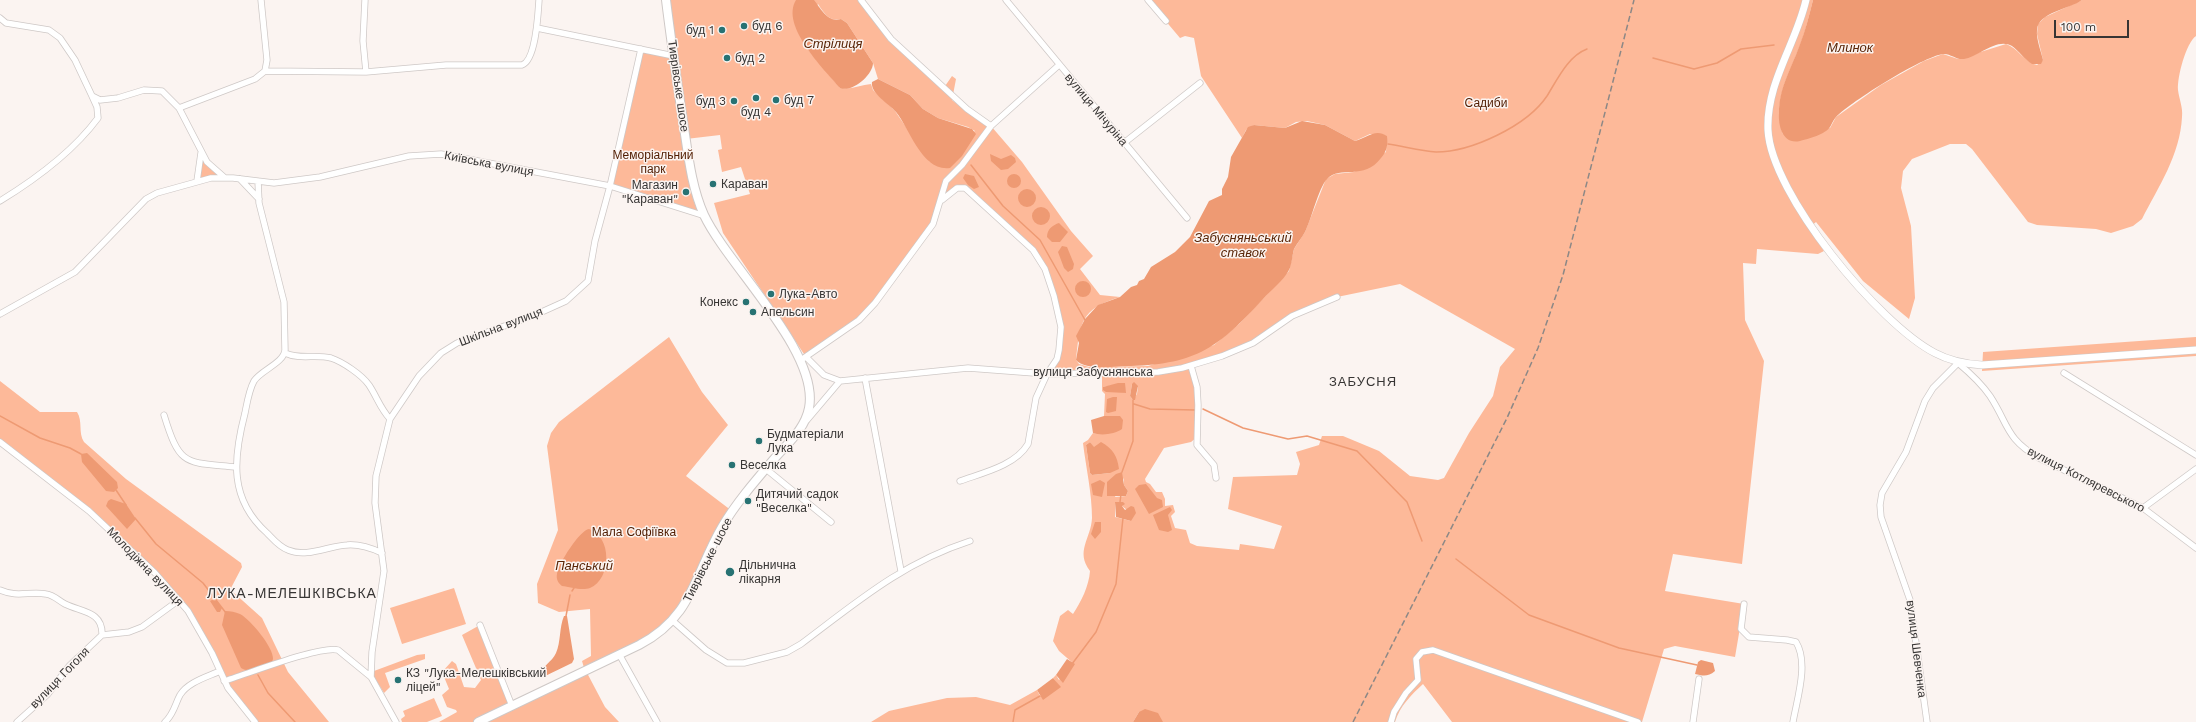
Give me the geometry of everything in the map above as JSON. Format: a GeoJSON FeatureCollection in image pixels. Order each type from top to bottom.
{"type":"FeatureCollection","features":[{"type":"Feature","properties":{"kind":"main road","name":"Тиврівське шосе"},"geometry":{"type":"LineString","coordinates":[[478,722],[647,641],[673,621],[687,602],[724,524],[766,469],[804,424],[809,409],[810,395],[803,359],[705,216],[690,167],[666,0]]}},
{"type":"Feature","properties":{"kind":"street"},"geometry":{"type":"LineString","coordinates":[[261,0],[266,60],[265,71]]}},
{"type":"Feature","properties":{"kind":"street"},"geometry":{"type":"LineString","coordinates":[[365,0],[363,40],[366,72]]}},
{"type":"Feature","properties":{"kind":"street"},"geometry":{"type":"LineString","coordinates":[[179,108],[255,79],[265,71],[366,72],[446,65],[522,65],[530,58],[537,28],[539,0]]}},
{"type":"Feature","properties":{"kind":"street"},"geometry":{"type":"LineString","coordinates":[[861,0],[891,39],[967,109],[991,126]]}},
{"type":"Feature","properties":{"kind":"street","name":"вулиця Мічуріна"},"geometry":{"type":"LineString","coordinates":[[1006,0],[1186,218]]}},
{"type":"Feature","properties":{"kind":"street"},"geometry":{"type":"LineString","coordinates":[[1148,0],[1166,21]]}},
{"type":"Feature","properties":{"kind":"street"},"geometry":{"type":"LineString","coordinates":[[1806,0],[1798,26],[1774,85],[1770,102],[1769,139],[1778,168],[1797,204],[1827,248],[1854,282],[1905,332],[1934,353],[1958,363],[1982,365],[2196,350]]}},
{"type":"Feature","properties":{"kind":"street"},"geometry":{"type":"LineString","coordinates":[[0,18],[6,23],[49,30],[60,38],[75,60],[97,107],[98,118],[89,130],[48,169],[0,201]]}},
{"type":"Feature","properties":{"kind":"street"},"geometry":{"type":"LineString","coordinates":[[537,28],[674,56]]}},
{"type":"Feature","properties":{"kind":"street","name":"Шкільна вулиця"},"geometry":{"type":"LineString","coordinates":[[371,677],[372,652],[382,591],[382,553],[374,503],[376,476],[390,419],[419,376],[441,353],[457,343],[536,315],[566,301],[579,291],[588,281],[595,241],[610,186],[641,49]]}},
{"type":"Feature","properties":{"kind":"street"},"geometry":{"type":"LineString","coordinates":[[804,424],[840,381],[824,375],[803,359],[859,320],[875,303],[933,224],[942,200],[946,181],[962,165],[991,126],[1059,65]]}},
{"type":"Feature","properties":{"kind":"street"},"geometry":{"type":"LineString","coordinates":[[1124,143],[1200,83]]}},
{"type":"Feature","properties":{"kind":"street"},"geometry":{"type":"LineString","coordinates":[[92,96],[100,100],[118,98],[144,90],[162,92],[179,108],[201,153],[210,166],[224,178]]}},
{"type":"Feature","properties":{"kind":"street"},"geometry":{"type":"LineString","coordinates":[[197,181],[201,153]]}},
{"type":"Feature","properties":{"kind":"street","name":"Київська вулиця"},"geometry":{"type":"LineString","coordinates":[[0,314],[71,275],[146,199],[157,193],[197,181],[224,178],[274,183],[320,177],[409,156],[441,154],[610,186],[705,216]]}},
{"type":"Feature","properties":{"kind":"street"},"geometry":{"type":"LineString","coordinates":[[240,179],[259,200]]}},
{"type":"Feature","properties":{"kind":"street"},"geometry":{"type":"LineString","coordinates":[[258,181],[259,200],[284,302],[285,353]]}},
{"type":"Feature","properties":{"kind":"street"},"geometry":{"type":"LineString","coordinates":[[942,200],[957,188],[965,188],[1023,239],[1039,259],[1052,287],[1061,327],[1058,355],[1036,398],[1028,444],[1022,453],[1011,460],[960,481]]}},
{"type":"Feature","properties":{"kind":"street","name":"вулиця Забуснянська"},"geometry":{"type":"LineString","coordinates":[[840,381],[968,368],[1047,374],[1158,372],[1191,366],[1253,343],[1292,316],[1337,297]]}},
{"type":"Feature","properties":{"kind":"street"},"geometry":{"type":"LineString","coordinates":[[285,353],[297,358],[327,358],[337,361],[367,383],[380,407],[390,419]]}},
{"type":"Feature","properties":{"kind":"street"},"geometry":{"type":"LineString","coordinates":[[285,353],[257,377],[253,383],[243,422],[235,467],[247,511],[258,526],[285,549],[303,552],[355,545],[369,547],[382,553]]}},
{"type":"Feature","properties":{"kind":"street","name":"вулиця Котляревського"},"geometry":{"type":"LineString","coordinates":[[1958,363],[1987,392],[2007,430],[2023,448],[2039,458],[2143,508],[2196,548]]}},
{"type":"Feature","properties":{"kind":"street","name":"вулиця Шевченка"},"geometry":{"type":"LineString","coordinates":[[1927,722],[1913,612],[1907,590],[1881,516],[1880,505],[1882,493],[1906,452],[1929,394],[1958,363]]}},
{"type":"Feature","properties":{"kind":"street"},"geometry":{"type":"LineString","coordinates":[[1191,366],[1197,387],[1197,445],[1214,465],[1216,478]]}},
{"type":"Feature","properties":{"kind":"street"},"geometry":{"type":"LineString","coordinates":[[2064,373],[2196,455]]}},
{"type":"Feature","properties":{"kind":"street"},"geometry":{"type":"LineString","coordinates":[[865,378],[901,571]]}},
{"type":"Feature","properties":{"kind":"street"},"geometry":{"type":"LineString","coordinates":[[164,415],[175,447],[185,459],[195,463],[235,467]]}},
{"type":"Feature","properties":{"kind":"street","name":"Молодіжна вулиця"},"geometry":{"type":"LineString","coordinates":[[0,442],[94,515],[155,573],[191,616],[224,681],[255,722]]}},
{"type":"Feature","properties":{"kind":"street"},"geometry":{"type":"LineString","coordinates":[[2143,508],[2196,468]]}},
{"type":"Feature","properties":{"kind":"street"},"geometry":{"type":"LineString","coordinates":[[766,469],[831,522]]}},
{"type":"Feature","properties":{"kind":"street"},"geometry":{"type":"LineString","coordinates":[[673,621],[706,650],[722,661],[732,664],[744,663],[793,650],[882,582],[942,550],[970,541]]}},
{"type":"Feature","properties":{"kind":"street"},"geometry":{"type":"LineString","coordinates":[[0,590],[16,595],[37,593],[54,597],[73,608],[93,614],[100,622],[102,635],[129,632],[142,627],[179,600]]}},
{"type":"Feature","properties":{"kind":"street"},"geometry":{"type":"LineString","coordinates":[[1744,604],[1741,628],[1749,637],[1796,642],[1800,650],[1802,674],[1793,722]]}},
{"type":"Feature","properties":{"kind":"street"},"geometry":{"type":"LineString","coordinates":[[480,625],[512,706]]}},
{"type":"Feature","properties":{"kind":"street","name":"вулиця Гоголя"},"geometry":{"type":"LineString","coordinates":[[17,722],[47,694],[70,665],[102,635]]}},
{"type":"Feature","properties":{"kind":"street"},"geometry":{"type":"LineString","coordinates":[[224,681],[295,657],[330,648],[338,650],[371,677],[396,722]]}},
{"type":"Feature","properties":{"kind":"street"},"geometry":{"type":"LineString","coordinates":[[1391,722],[1394,712],[1406,693],[1418,680],[1416,660],[1422,652],[1433,650],[1638,722]]}},
{"type":"Feature","properties":{"kind":"street"},"geometry":{"type":"LineString","coordinates":[[619,654],[657,722]]}},
{"type":"Feature","properties":{"kind":"street"},"geometry":{"type":"LineString","coordinates":[[165,722],[173,713],[180,696],[187,688],[220,671]]}},
{"type":"Feature","properties":{"kind":"street"},"geometry":{"type":"LineString","coordinates":[[1693,722],[1699,679]]}},
{"type":"Feature","properties":{"kind":"green space"},"geometry":{"type":"Polygon","coordinates":[[[666,0],[859,0],[889,40],[943,89],[952,76],[956,79],[952,100],[986,126],[991,126],[1022,162],[1071,231],[1093,256],[1080,269],[1100,295],[1120,297],[1097,307],[1084,319],[1077,347],[1076,360],[1079,364],[1089,367],[1148,366],[1214,345],[1239,324],[1289,271],[1294,249],[1305,232],[1326,179],[1335,174],[1354,172],[1386,152],[1387,136],[1370,134],[1355,141],[1325,125],[1307,121],[1296,122],[1285,128],[1254,125],[1246,130],[1242,138],[1201,76],[1194,38],[1185,36],[1180,38],[1148,0],[1813,0],[1807,24],[1786,79],[1780,101],[1780,123],[1783,134],[1830,128],[1836,117],[1881,85],[1924,61],[1943,54],[1958,59],[2006,44],[2028,61],[2037,65],[2043,60],[2037,34],[2038,24],[2045,17],[2082,0],[2196,0],[2196,36],[2192,40],[2183,61],[2178,84],[2182,113],[2177,144],[2162,182],[2142,219],[2133,226],[2111,233],[2096,229],[2037,225],[2028,222],[1972,149],[1966,144],[1950,144],[1912,159],[1903,171],[1901,188],[1911,226],[1915,298],[1909,319],[1863,281],[1816,222],[1809,228],[1824,251],[1818,254],[1757,249],[1756,264],[1743,263],[1745,320],[1764,361],[1742,564],[1673,554],[1665,591],[1744,604],[1735,657],[1675,646],[1664,649],[1642,722],[1452,722],[1423,684],[1403,706],[1395,722],[1162,722],[1139,712],[1133,722],[871,722],[889,711],[947,698],[976,697],[1010,705],[1037,690],[1040,696],[1060,687],[1053,678],[1056,675],[1059,680],[1074,664],[1059,651],[1053,641],[1060,616],[1068,610],[1073,614],[1079,604],[1086,588],[1090,571],[1086,564],[1084,551],[1091,525],[1092,509],[1083,443],[1088,440],[1093,433],[1096,434],[1120,416],[1104,416],[1105,394],[1102,391],[1102,374],[1047,374],[1057,359],[1059,317],[1039,259],[961,188],[942,200],[937,214],[865,315],[806,357],[723,233],[714,203],[750,194],[741,167],[722,172],[718,150],[722,149],[720,135],[686,139],[705,216],[610,186],[641,49],[673,56],[666,0]],[[818,4],[800,35],[809,51],[840,88],[852,88],[871,84],[873,90],[895,111],[930,162],[975,131],[968,127],[938,118],[923,109],[910,95],[878,79],[873,63],[847,23],[841,19],[837,20],[830,18],[818,4]],[[1400,284],[1337,297],[1292,316],[1253,343],[1191,366],[1195,382],[1197,437],[1191,442],[1164,448],[1145,479],[1156,492],[1162,492],[1165,499],[1165,506],[1173,505],[1175,512],[1171,516],[1175,528],[1186,530],[1190,543],[1197,546],[1239,550],[1240,544],[1274,549],[1282,526],[1228,509],[1233,477],[1297,475],[1300,464],[1296,452],[1319,445],[1322,436],[1343,436],[1379,451],[1410,476],[1438,480],[1444,478],[1469,433],[1493,396],[1500,367],[1515,349],[1400,284]],[[1132,384],[1130,396],[1133,400],[1137,394],[1138,387],[1132,384]],[[1114,385],[1103,387],[1126,393],[1114,385]],[[1090,442],[1086,445],[1090,473],[1092,475],[1110,473],[1090,442]],[[1124,478],[1115,497],[1126,496],[1128,491],[1124,485],[1124,478]],[[1123,502],[1115,503],[1115,517],[1131,521],[1127,510],[1122,506],[1123,502]]]}},
{"type":"Feature","properties":{"kind":"green space"},"geometry":{"type":"Polygon","coordinates":[[[201,153],[224,177],[197,181],[201,153]]]}},
{"type":"Feature","properties":{"kind":"green space","name":"Мала Софіївка"},"geometry":{"type":"Polygon","coordinates":[[[669,337],[702,392],[728,425],[686,476],[732,511],[673,621],[586,671],[605,707],[619,722],[439,722],[457,712],[456,710],[447,707],[442,695],[449,689],[442,672],[452,661],[456,664],[464,687],[475,688],[481,680],[462,635],[480,625],[512,705],[585,671],[582,661],[591,656],[590,609],[559,612],[538,603],[537,584],[558,530],[547,446],[551,433],[559,422],[669,337]]]}},
{"type":"Feature","properties":{"kind":"green space"},"geometry":{"type":"Polygon","coordinates":[[[2196,337],[2196,356],[1982,371],[1983,352],[2196,337]]]}},
{"type":"Feature","properties":{"kind":"green space"},"geometry":{"type":"Polygon","coordinates":[[[0,381],[40,412],[77,412],[80,419],[81,435],[84,442],[126,479],[241,563],[242,567],[231,588],[233,592],[262,618],[288,672],[329,722],[255,722],[233,696],[188,611],[103,524],[0,442],[0,381]]]}},
{"type":"Feature","properties":{"kind":"green space"},"geometry":{"type":"Polygon","coordinates":[[[454,588],[466,624],[402,644],[390,608],[454,588]]]}},
{"type":"Feature","properties":{"kind":"green space"},"geometry":{"type":"Polygon","coordinates":[[[425,654],[425,659],[385,673],[390,687],[384,693],[374,677],[374,671],[417,655],[425,654]]]}},
{"type":"Feature","properties":{"kind":"green space"},"geometry":{"type":"Polygon","coordinates":[[[434,698],[442,716],[427,722],[402,722],[401,719],[405,716],[403,711],[434,698]]]}},
{"type":"Feature","properties":{"kind":"water","name":"Стрілиця"},"geometry":{"type":"Polygon","coordinates":[[[796,0],[814,0],[822,11],[829,17],[836,20],[841,19],[847,23],[873,63],[870,73],[866,78],[850,88],[840,88],[815,59],[799,34],[794,22],[793,10],[796,0]]]}},
{"type":"Feature","properties":{"kind":"water","name":"Млинок"},"geometry":{"type":"Polygon","coordinates":[[[1813,0],[2082,0],[2049,15],[2039,24],[2037,34],[2043,60],[2041,64],[2032,64],[2012,46],[2006,44],[1994,46],[1964,59],[1948,54],[1933,57],[1904,71],[1871,91],[1836,117],[1828,130],[1825,132],[1808,139],[1794,141],[1789,140],[1786,137],[1779,123],[1781,95],[1803,36],[1813,0]]]}},
{"type":"Feature","properties":{"kind":"water","name":"Стрілиця"},"geometry":{"type":"Polygon","coordinates":[[[878,79],[910,95],[923,109],[938,118],[972,129],[976,134],[962,156],[950,168],[940,167],[924,157],[896,112],[874,90],[872,82],[878,79]]]}},
{"type":"Feature","properties":{"kind":"water","name":"Забусняньський ставок"},"geometry":{"type":"Polygon","coordinates":[[[1302,121],[1325,125],[1355,141],[1375,133],[1383,134],[1387,136],[1387,145],[1385,153],[1381,158],[1367,169],[1339,173],[1332,175],[1327,179],[1318,196],[1308,226],[1294,249],[1291,265],[1287,274],[1247,316],[1219,341],[1190,357],[1154,365],[1110,367],[1086,366],[1076,360],[1079,343],[1076,336],[1085,319],[1098,305],[1120,297],[1131,287],[1137,285],[1139,281],[1144,279],[1151,267],[1175,252],[1190,237],[1209,201],[1222,195],[1222,189],[1228,177],[1231,157],[1248,127],[1254,125],[1285,128],[1302,121]]]}},
{"type":"Feature","properties":{"kind":"water"},"geometry":{"type":"Polygon","coordinates":[[[990,154],[1001,159],[1011,155],[1015,158],[1016,162],[1008,169],[1001,170],[991,161],[990,154]]]}},
{"type":"Feature","properties":{"kind":"water"},"geometry":{"type":"Polygon","coordinates":[[[965,174],[974,176],[979,187],[974,189],[968,185],[963,178],[965,174]]]}},
{"type":"Feature","properties":{"kind":"water"},"geometry":{"type":"Polygon","coordinates":[[[1011,174],[1017,174],[1021,178],[1021,184],[1017,188],[1011,188],[1007,184],[1007,178],[1011,174]]]}},
{"type":"Feature","properties":{"kind":"water"},"geometry":{"type":"Polygon","coordinates":[[[1027,189],[1033,192],[1036,198],[1033,204],[1027,207],[1021,204],[1018,198],[1021,192],[1027,189]]]}},
{"type":"Feature","properties":{"kind":"water"},"geometry":{"type":"Polygon","coordinates":[[[1041,207],[1047,210],[1050,216],[1047,222],[1041,225],[1035,222],[1032,216],[1035,210],[1041,207]]]}},
{"type":"Feature","properties":{"kind":"water"},"geometry":{"type":"Polygon","coordinates":[[[1059,223],[1068,232],[1060,242],[1052,242],[1047,237],[1048,232],[1053,226],[1059,223]]]}},
{"type":"Feature","properties":{"kind":"water"},"geometry":{"type":"Polygon","coordinates":[[[1062,246],[1067,247],[1074,264],[1073,269],[1068,272],[1064,268],[1058,252],[1062,246]]]}},
{"type":"Feature","properties":{"kind":"water"},"geometry":{"type":"Polygon","coordinates":[[[1080,281],[1086,281],[1091,286],[1089,295],[1086,297],[1080,297],[1075,292],[1075,286],[1080,281]]]}},
{"type":"Feature","properties":{"kind":"water"},"geometry":{"type":"Polygon","coordinates":[[[1134,382],[1138,386],[1135,400],[1133,400],[1130,396],[1132,384],[1134,382]]]}},
{"type":"Feature","properties":{"kind":"water"},"geometry":{"type":"Polygon","coordinates":[[[1118,383],[1125,383],[1126,393],[1106,392],[1103,390],[1103,387],[1118,383]]]}},
{"type":"Feature","properties":{"kind":"water"},"geometry":{"type":"Polygon","coordinates":[[[1117,397],[1116,411],[1108,413],[1106,412],[1107,399],[1117,397]]]}},
{"type":"Feature","properties":{"kind":"water"},"geometry":{"type":"Polygon","coordinates":[[[1104,416],[1120,416],[1123,420],[1122,429],[1108,434],[1093,433],[1091,420],[1104,416]]]}},
{"type":"Feature","properties":{"kind":"water"},"geometry":{"type":"Polygon","coordinates":[[[1090,442],[1094,447],[1101,442],[1109,447],[1116,456],[1119,469],[1110,473],[1092,475],[1090,473],[1086,445],[1090,442]]]}},
{"type":"Feature","properties":{"kind":"water"},"geometry":{"type":"Polygon","coordinates":[[[87,453],[117,482],[118,488],[114,492],[106,491],[82,462],[81,454],[87,453]]]}},
{"type":"Feature","properties":{"kind":"water"},"geometry":{"type":"Polygon","coordinates":[[[1122,472],[1124,485],[1128,491],[1126,496],[1107,496],[1107,482],[1116,474],[1122,472]]]}},
{"type":"Feature","properties":{"kind":"water"},"geometry":{"type":"Polygon","coordinates":[[[1100,480],[1105,483],[1102,497],[1093,495],[1091,484],[1100,480]]]}},
{"type":"Feature","properties":{"kind":"water"},"geometry":{"type":"Polygon","coordinates":[[[1146,484],[1157,498],[1162,500],[1163,507],[1149,514],[1135,489],[1139,485],[1146,484]]]}},
{"type":"Feature","properties":{"kind":"water"},"geometry":{"type":"Polygon","coordinates":[[[111,499],[126,504],[136,519],[127,529],[106,506],[108,501],[111,499]]]}},
{"type":"Feature","properties":{"kind":"water"},"geometry":{"type":"Polygon","coordinates":[[[1115,502],[1123,502],[1125,504],[1122,506],[1125,510],[1131,506],[1134,507],[1136,513],[1131,521],[1116,517],[1115,502]]]}},
{"type":"Feature","properties":{"kind":"water"},"geometry":{"type":"Polygon","coordinates":[[[1170,507],[1172,510],[1168,515],[1172,530],[1168,532],[1159,530],[1153,515],[1170,507]]]}},
{"type":"Feature","properties":{"kind":"water"},"geometry":{"type":"Polygon","coordinates":[[[1095,522],[1101,522],[1101,532],[1095,539],[1091,534],[1095,522]]]}},
{"type":"Feature","properties":{"kind":"water","name":"Панський"},"geometry":{"type":"Polygon","coordinates":[[[589,529],[597,533],[605,548],[606,558],[602,576],[597,583],[587,589],[562,586],[558,582],[557,578],[558,569],[575,541],[580,535],[589,529]]]}},
{"type":"Feature","properties":{"kind":"water"},"geometry":{"type":"Polygon","coordinates":[[[210,601],[217,601],[222,608],[220,612],[217,612],[210,601]]]}},
{"type":"Feature","properties":{"kind":"water"},"geometry":{"type":"Polygon","coordinates":[[[225,611],[240,614],[256,628],[270,648],[273,659],[272,662],[253,670],[245,670],[241,668],[222,625],[225,611]]]}},
{"type":"Feature","properties":{"kind":"water"},"geometry":{"type":"Polygon","coordinates":[[[564,616],[567,616],[574,659],[572,663],[541,678],[539,676],[540,673],[556,653],[564,616]]]}},
{"type":"Feature","properties":{"kind":"water"},"geometry":{"type":"Polygon","coordinates":[[[1067,659],[1075,664],[1063,683],[1056,675],[1067,659]]]}},
{"type":"Feature","properties":{"kind":"water"},"geometry":{"type":"Polygon","coordinates":[[[1701,660],[1713,663],[1715,671],[1705,676],[1695,674],[1698,662],[1701,660]]]}},
{"type":"Feature","properties":{"kind":"water"},"geometry":{"type":"Polygon","coordinates":[[[1053,678],[1061,687],[1043,700],[1037,690],[1053,678]]]}},
{"type":"Feature","properties":{"kind":"water"},"geometry":{"type":"Polygon","coordinates":[[[1145,709],[1158,713],[1163,722],[1133,722],[1139,712],[1145,709]]]}},
{"type":"Feature","properties":{"kind":"waterway"},"geometry":{"type":"LineString","coordinates":[[1653,58],[1694,69],[1717,63],[1741,49],[1774,45]]}},
{"type":"Feature","properties":{"kind":"waterway"},"geometry":{"type":"LineString","coordinates":[[1388,144],[1424,151],[1450,151],[1481,142],[1497,135],[1512,127],[1538,107],[1574,57],[1587,49]]}},
{"type":"Feature","properties":{"kind":"waterway"},"geometry":{"type":"LineString","coordinates":[[971,165],[1003,206],[1040,240],[1085,320]]}},
{"type":"Feature","properties":{"kind":"waterway"},"geometry":{"type":"LineString","coordinates":[[1122,472],[1133,441],[1133,400]]}},
{"type":"Feature","properties":{"kind":"waterway"},"geometry":{"type":"LineString","coordinates":[[1134,404],[1150,409],[1195,410]]}},
{"type":"Feature","properties":{"kind":"waterway"},"geometry":{"type":"LineString","coordinates":[[1203,409],[1243,428],[1288,439],[1307,436],[1357,451],[1407,502],[1422,541]]}},
{"type":"Feature","properties":{"kind":"waterway"},"geometry":{"type":"LineString","coordinates":[[0,416],[40,438],[70,448],[81,454]]}},
{"type":"Feature","properties":{"kind":"waterway"},"geometry":{"type":"LineString","coordinates":[[116,490],[126,505]]}},
{"type":"Feature","properties":{"kind":"waterway"},"geometry":{"type":"LineString","coordinates":[[1120,502],[1121,494]]}},
{"type":"Feature","properties":{"kind":"waterway"},"geometry":{"type":"LineString","coordinates":[[135,518],[156,544],[203,583],[226,613]]}},
{"type":"Feature","properties":{"kind":"waterway"},"geometry":{"type":"LineString","coordinates":[[1072,664],[1096,632],[1116,584],[1123,518]]}},
{"type":"Feature","properties":{"kind":"waterway"},"geometry":{"type":"LineString","coordinates":[[1456,559],[1529,615],[1619,648],[1697,665]]}},
{"type":"Feature","properties":{"kind":"waterway"},"geometry":{"type":"LineString","coordinates":[[566,616],[570,595]]}},
{"type":"Feature","properties":{"kind":"waterway"},"geometry":{"type":"LineString","coordinates":[[258,675],[268,693],[295,722]]}},
{"type":"Feature","properties":{"kind":"waterway"},"geometry":{"type":"LineString","coordinates":[[1013,722],[1015,710],[1040,696]]}},
{"type":"Feature","properties":{"kind":"railway"},"geometry":{"type":"LineString","coordinates":[[1353,722],[1507,418],[1538,348],[1563,275],[1634,0]]}},
{"type":"Feature","properties":{"kind":"place","name":"буд 6"},"geometry":{"type":"Point","coordinates":[744,26]}},
{"type":"Feature","properties":{"kind":"place","name":"буд 1"},"geometry":{"type":"Point","coordinates":[722,30]}},
{"type":"Feature","properties":{"kind":"place","name":"буд 2"},"geometry":{"type":"Point","coordinates":[727,58]}},
{"type":"Feature","properties":{"kind":"place","name":"буд 4"},"geometry":{"type":"Point","coordinates":[756,98]}},
{"type":"Feature","properties":{"kind":"place","name":"буд 7"},"geometry":{"type":"Point","coordinates":[776,100]}},
{"type":"Feature","properties":{"kind":"place","name":"буд 3"},"geometry":{"type":"Point","coordinates":[734,101]}},
{"type":"Feature","properties":{"kind":"place","name":"Караван"},"geometry":{"type":"Point","coordinates":[713,184]}},
{"type":"Feature","properties":{"kind":"place","name":"Магазин \"Караван\""},"geometry":{"type":"Point","coordinates":[686,192]}},
{"type":"Feature","properties":{"kind":"place","name":"Лука-Авто"},"geometry":{"type":"Point","coordinates":[771,294]}},
{"type":"Feature","properties":{"kind":"place","name":"Конекс"},"geometry":{"type":"Point","coordinates":[746,302]}},
{"type":"Feature","properties":{"kind":"place","name":"Апельсин"},"geometry":{"type":"Point","coordinates":[753,312]}},
{"type":"Feature","properties":{"kind":"place","name":"Будматеріали Лука"},"geometry":{"type":"Point","coordinates":[759,441]}},
{"type":"Feature","properties":{"kind":"place","name":"Веселка"},"geometry":{"type":"Point","coordinates":[732,465]}},
{"type":"Feature","properties":{"kind":"place","name":"Дитячий садок \"Веселка\""},"geometry":{"type":"Point","coordinates":[748,501]}},
{"type":"Feature","properties":{"kind":"place","name":"Дільнична лікарня"},"geometry":{"type":"Point","coordinates":[730,572]}},
{"type":"Feature","properties":{"kind":"place","name":"КЗ \"Лука-Мелешківський ліцей\""},"geometry":{"type":"Point","coordinates":[398,680]}},
{"type":"Feature","properties":{"kind":"district","name":"ЗАБУСНЯ"},"geometry":{"type":"Point","coordinates":[1363,382]}},
{"type":"Feature","properties":{"kind":"district","name":"ЛУКА-МЕЛЕШКІВСЬКА"},"geometry":{"type":"Point","coordinates":[292,594]}},
{"type":"Feature","properties":{"kind":"park label","name":"Садиби"},"geometry":{"type":"Point","coordinates":[1486,103]}},
{"type":"Feature","properties":{"kind":"park label","name":"Меморіальний парк"},"geometry":{"type":"Point","coordinates":[653,162]}}]}
